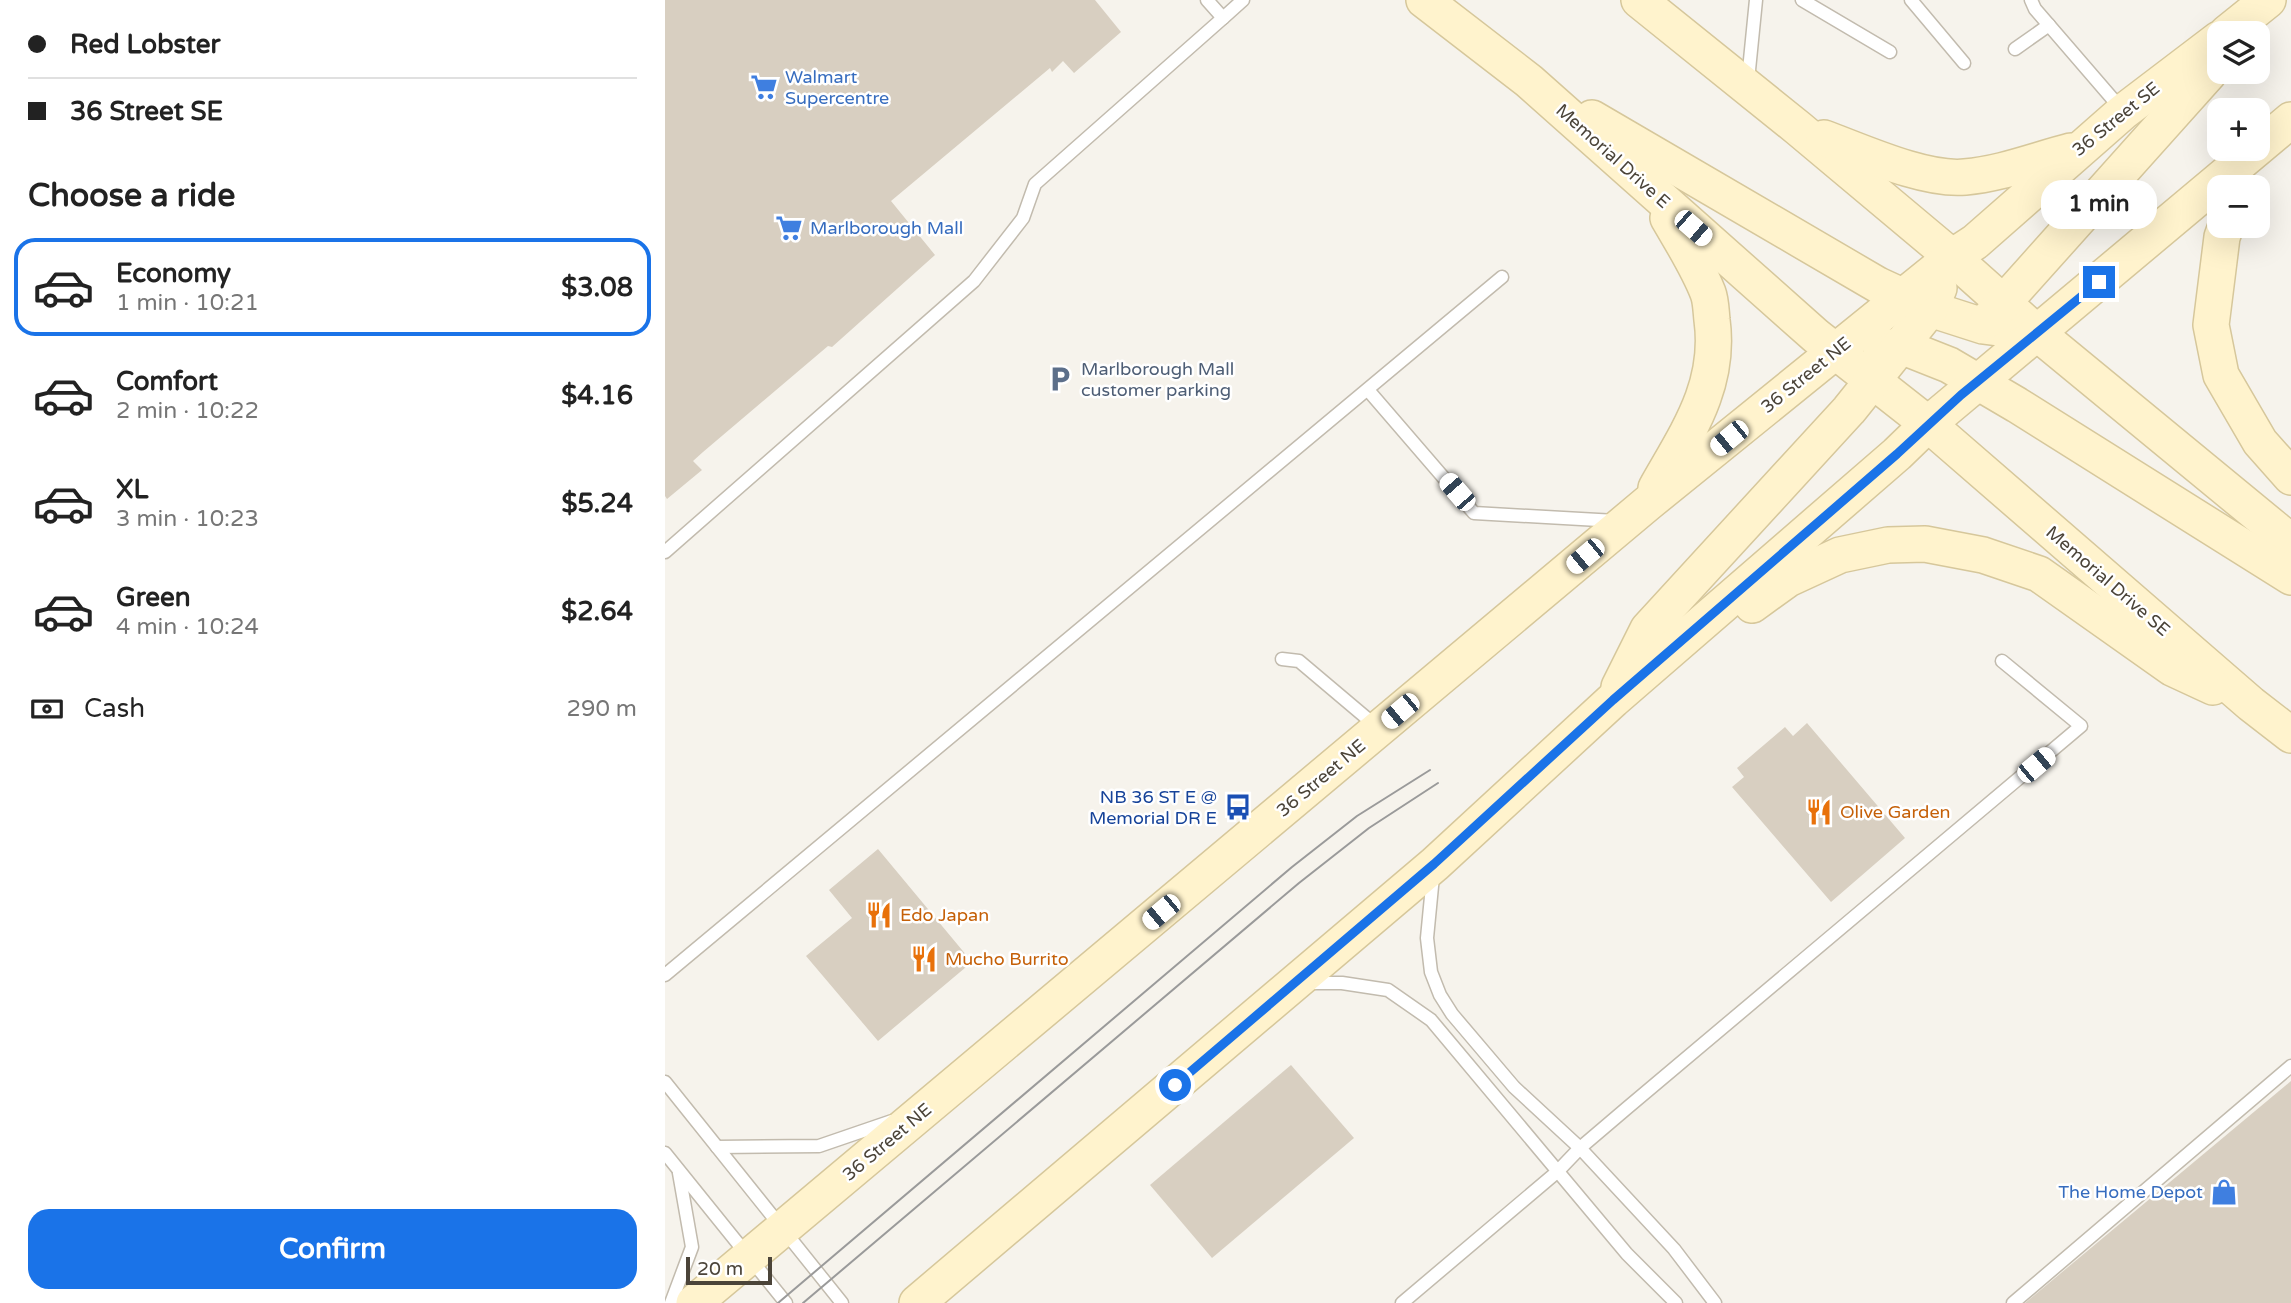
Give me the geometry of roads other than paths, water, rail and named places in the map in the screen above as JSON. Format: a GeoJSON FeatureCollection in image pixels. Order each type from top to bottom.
{"type":"FeatureCollection","features":[{"type":"Feature","properties":{"kind":"main road","name":"Memorial Drive E"},"geometry":{"type":"LineString","coordinates":[[1424,0],[1529,81],[1835,352],[1928,424]]}},
{"type":"Feature","properties":{"kind":"main road"},"geometry":{"type":"LineString","coordinates":[[1639,0],[1952,257],[1993,315]]}},
{"type":"Feature","properties":{"kind":"main road","name":"36 Street SE"},"geometry":{"type":"LineString","coordinates":[[1952,257],[1975,242],[2123,112],[2207,48]]}},
{"type":"Feature","properties":{"kind":"main road"},"geometry":{"type":"LineString","coordinates":[[928,1299],[1434,864],[1613,700],[1897,454],[1928,424],[1963,373],[1993,315],[2207,76]]}},
{"type":"Feature","properties":{"kind":"main road"},"geometry":{"type":"LineString","coordinates":[[1529,81],[1860,275],[1916,303],[1993,315],[2037,333],[2291,542]]}},
{"type":"Feature","properties":{"kind":"main road"},"geometry":{"type":"LineString","coordinates":[[2270,139],[2291,120]]}},
{"type":"Feature","properties":{"kind":"main road"},"geometry":{"type":"LineString","coordinates":[[1798,128],[1901,166],[1963,177],[2080,149]]}},
{"type":"Feature","properties":{"kind":"main road"},"geometry":{"type":"LineString","coordinates":[[1963,373],[2037,333],[2244,161]]}},
{"type":"Feature","properties":{"kind":"main road"},"geometry":{"type":"LineString","coordinates":[[1637,512],[1696,418],[1707,393],[1715,339],[1709,296],[1689,254],[1652,192]]}},
{"type":"Feature","properties":{"kind":"main road"},"geometry":{"type":"LineString","coordinates":[[2222,238],[2211,325],[2221,375],[2260,442],[2291,477]]}},
{"type":"Feature","properties":{"kind":"main road","name":"36 Street NE"},"geometry":{"type":"LineString","coordinates":[[694,1303],[1637,512],[1835,352],[1916,303],[1952,257]]}},
{"type":"Feature","properties":{"kind":"main road"},"geometry":{"type":"LineString","coordinates":[[1613,700],[1648,629],[1873,381],[1901,346],[1916,303]]}},
{"type":"Feature","properties":{"kind":"main road"},"geometry":{"type":"LineString","coordinates":[[1835,352],[1901,346],[1963,373],[2291,577]]}},
{"type":"Feature","properties":{"kind":"main road","name":"Memorial Drive SE"},"geometry":{"type":"LineString","coordinates":[[1928,424],[2251,704],[2291,735]]}},
{"type":"Feature","properties":{"kind":"main road"},"geometry":{"type":"LineString","coordinates":[[1669,651],[1732,619],[1788,579],[1840,555],[1888,545],[1925,544],[1983,555],[2039,574],[2172,668],[2251,704]]}},
{"type":"Feature","properties":{"kind":"lane"},"geometry":{"type":"LineString","coordinates":[[1207,0],[1223,18]]}},
{"type":"Feature","properties":{"kind":"lane"},"geometry":{"type":"LineString","coordinates":[[665,552],[974,281],[1023,218],[1035,184],[1243,0]]}},
{"type":"Feature","properties":{"kind":"lane"},"geometry":{"type":"LineString","coordinates":[[1747,88],[1756,0]]}},
{"type":"Feature","properties":{"kind":"lane"},"geometry":{"type":"LineString","coordinates":[[1802,0],[1890,52]]}},
{"type":"Feature","properties":{"kind":"lane"},"geometry":{"type":"LineString","coordinates":[[1911,0],[1964,63]]}},
{"type":"Feature","properties":{"kind":"lane"},"geometry":{"type":"LineString","coordinates":[[2031,0],[2035,9],[2123,112]]}},
{"type":"Feature","properties":{"kind":"lane"},"geometry":{"type":"LineString","coordinates":[[2015,49],[2049,25]]}},
{"type":"Feature","properties":{"kind":"lane"},"geometry":{"type":"LineString","coordinates":[[665,975],[1502,278]]}},
{"type":"Feature","properties":{"kind":"lane"},"geometry":{"type":"LineString","coordinates":[[1368,390],[1474,513],[1637,512]]}},
{"type":"Feature","properties":{"kind":"lane"},"geometry":{"type":"LineString","coordinates":[[1282,659],[1299,661],[1380,729]]}},
{"type":"Feature","properties":{"kind":"lane"},"geometry":{"type":"LineString","coordinates":[[1402,1303],[1557,1172],[1580,1148],[2081,726],[2002,661]]}},
{"type":"Feature","properties":{"kind":"lane"},"geometry":{"type":"LineString","coordinates":[[1434,864],[1427,938],[1431,972],[1440,995],[1452,1014],[1514,1087],[1580,1148],[1674,1249],[1715,1303]]}},
{"type":"Feature","properties":{"kind":"lane"},"geometry":{"type":"LineString","coordinates":[[1296,983],[1342,983],[1388,990],[1431,1020],[1627,1254],[1676,1303]]}},
{"type":"Feature","properties":{"kind":"lane"},"geometry":{"type":"LineString","coordinates":[[2013,1303],[2291,1066]]}},
{"type":"Feature","properties":{"kind":"lane"},"geometry":{"type":"LineString","coordinates":[[665,1082],[842,1303]]}},
{"type":"Feature","properties":{"kind":"lane"},"geometry":{"type":"LineString","coordinates":[[717,1147],[819,1146],[926,1109]]}},
{"type":"Feature","properties":{"kind":"lane"},"geometry":{"type":"LineString","coordinates":[[665,1153],[786,1303]]}},
{"type":"Feature","properties":{"kind":"lane"},"geometry":{"type":"LineString","coordinates":[[671,1303],[692,1247],[678,1169]]}},
{"type":"Feature","properties":{"kind":"tram line"},"geometry":{"type":"LineString","coordinates":[[778,1303],[1292,867],[1357,816],[1430,770]]}},
{"type":"Feature","properties":{"kind":"tram line"},"geometry":{"type":"LineString","coordinates":[[803,1303],[1299,883],[1369,828],[1438,783]]}},
{"type":"Feature","properties":{"kind":"place","name":"Walmart Supercentre"},"geometry":{"type":"Point","coordinates":[764,87]}},
{"type":"Feature","properties":{"kind":"place","name":"Marlborough Mall"},"geometry":{"type":"Point","coordinates":[789,228]}},
{"type":"Feature","properties":{"kind":"place","name":"Marlborough Mall customer parking"},"geometry":{"type":"Point","coordinates":[1060,379]}},
{"type":"Feature","properties":{"kind":"place","name":"NB 36 ST E @ Memorial DR E"},"geometry":{"type":"Point","coordinates":[1238,807]}},
{"type":"Feature","properties":{"kind":"place","name":"Olive Garden"},"geometry":{"type":"Point","coordinates":[1819,812]}},
{"type":"Feature","properties":{"kind":"place","name":"Edo Japan"},"geometry":{"type":"Point","coordinates":[879,915]}},
{"type":"Feature","properties":{"kind":"place","name":"Mucho Burrito"},"geometry":{"type":"Point","coordinates":[924,959]}},
{"type":"Feature","properties":{"kind":"place","name":"The Home Depot"},"geometry":{"type":"Point","coordinates":[2224,1192]}}]}
